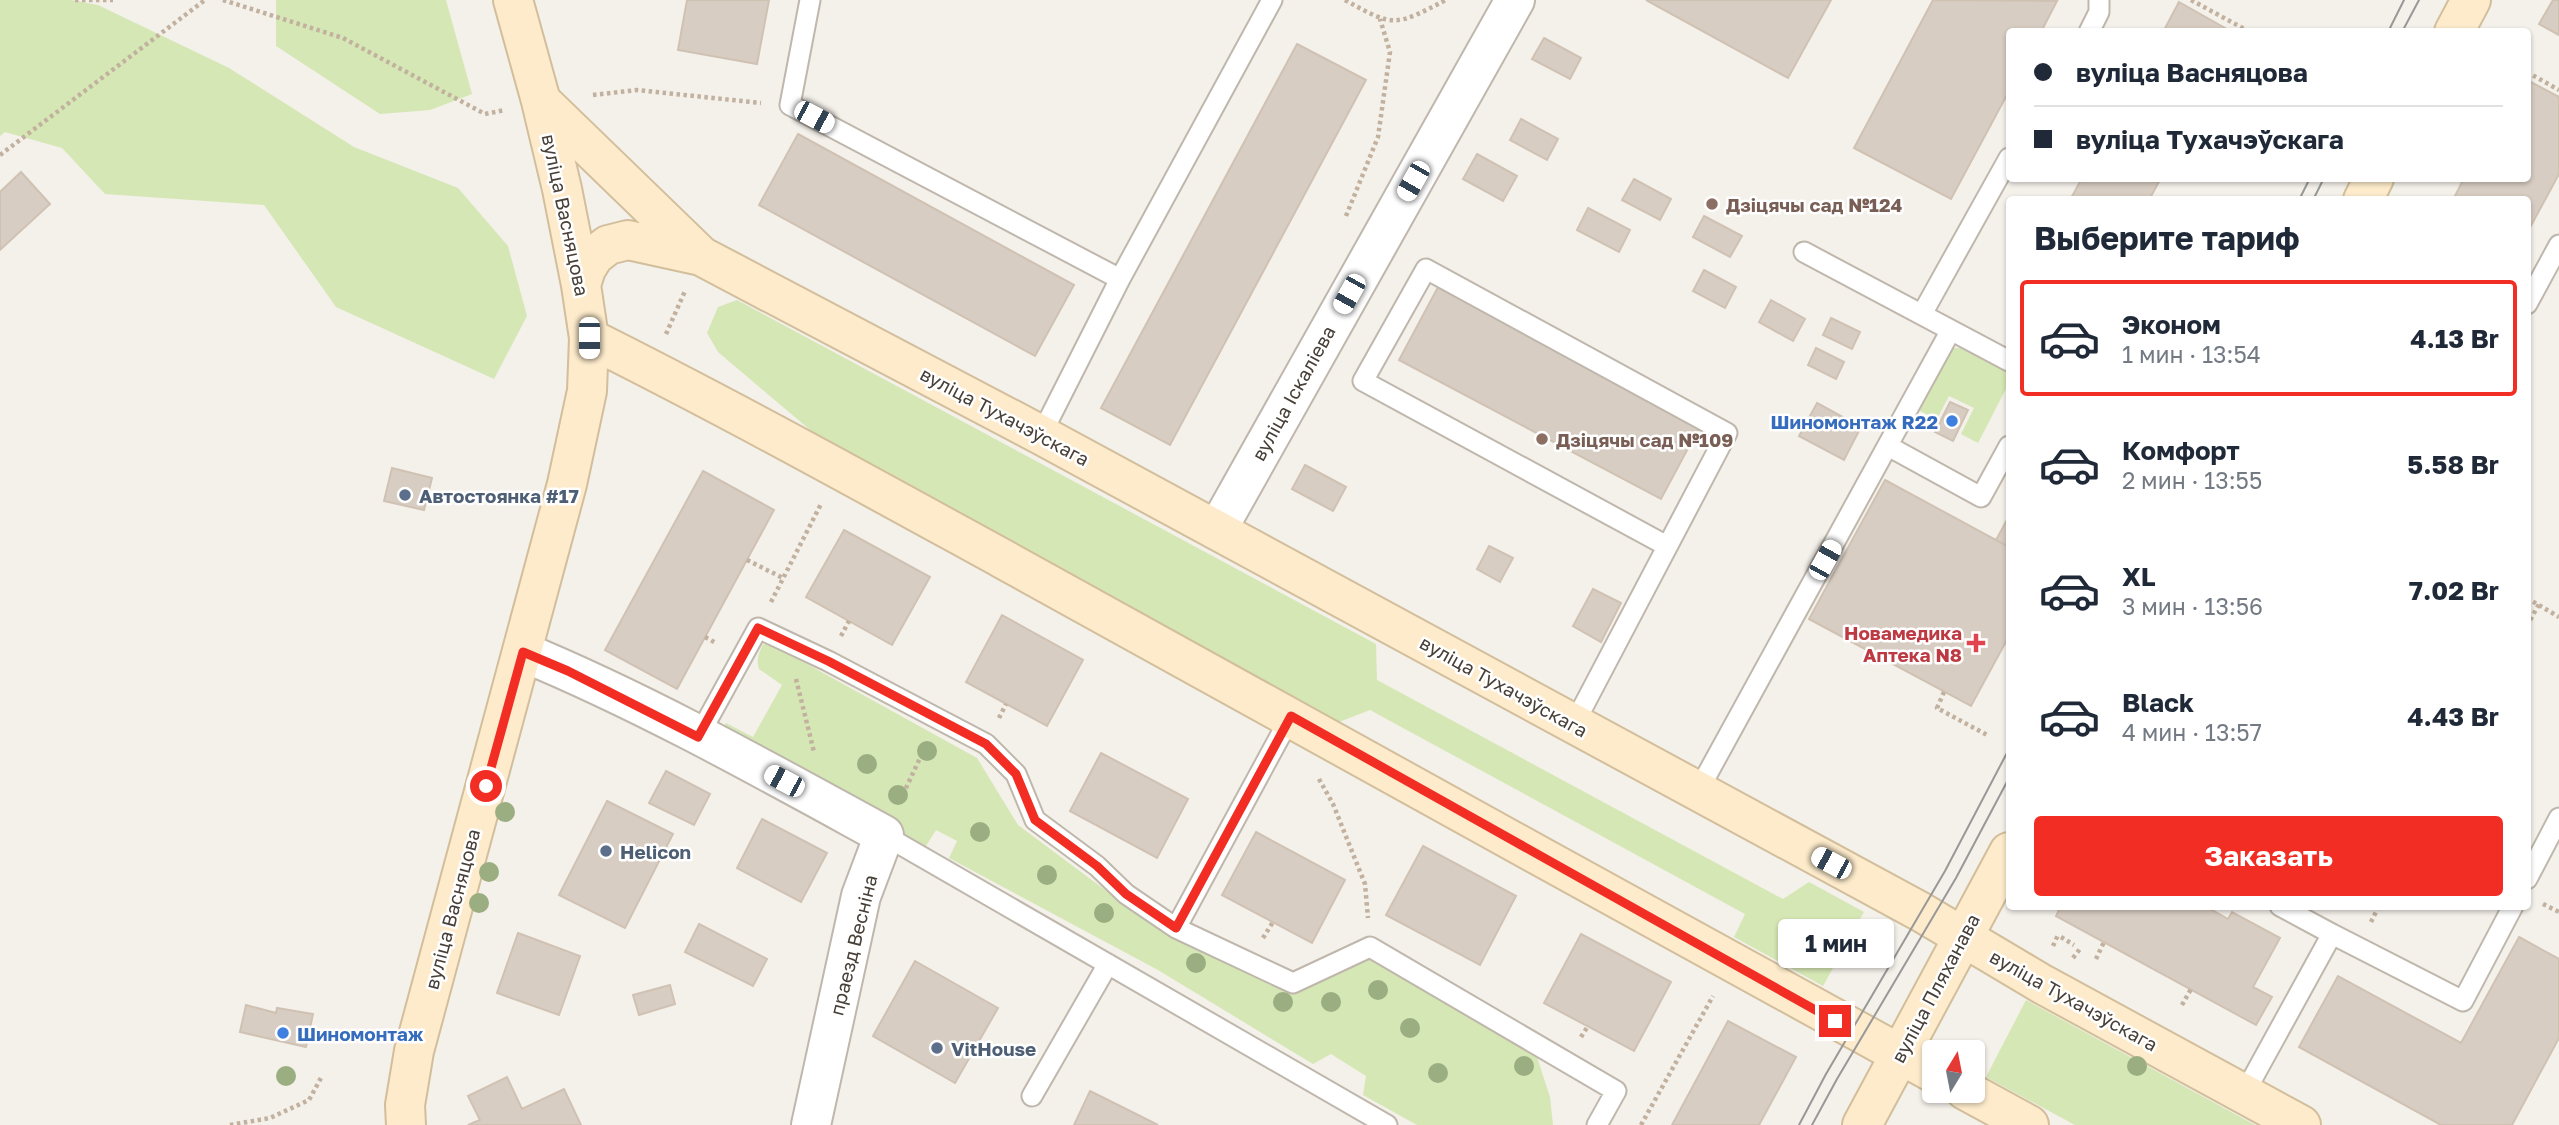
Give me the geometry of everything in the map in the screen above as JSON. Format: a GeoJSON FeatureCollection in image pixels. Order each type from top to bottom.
{"type":"FeatureCollection","features":[{"type":"Feature","properties":{"kind":"street","name":"вуліца Васняцова"},"geometry":{"type":"LineString","coordinates":[[406,1125],[405,1105],[414,1051],[523,652],[587,391],[589,338],[581,285],[541,101],[513,0]]}},
{"type":"Feature","properties":{"kind":"street","name":"вуліца Іскаліева"},"geometry":{"type":"LineString","coordinates":[[1217,530],[1515,0]]}},
{"type":"Feature","properties":{"kind":"street"},"geometry":{"type":"LineString","coordinates":[[2456,28],[2471,0]]}},
{"type":"Feature","properties":{"kind":"street","name":"вуліца Тухачэўскага"},"geometry":{"type":"LineString","coordinates":[[541,101],[701,256]]}},
{"type":"Feature","properties":{"kind":"street","name":"вуліца Тухачэўскага"},"geometry":{"type":"LineString","coordinates":[[581,285],[594,256],[608,245],[628,240],[701,256],[1041,435],[1698,791],[1963,937],[2042,984],[2301,1125]]}},
{"type":"Feature","properties":{"kind":"street"},"geometry":{"type":"LineString","coordinates":[[589,338],[1291,716],[1922,1067]]}},
{"type":"Feature","properties":{"kind":"street"},"geometry":{"type":"LineString","coordinates":[[523,652],[568,671],[827,803],[884,835]]}},
{"type":"Feature","properties":{"kind":"street","name":"праезд Весніна"},"geometry":{"type":"LineString","coordinates":[[811,1125],[861,896],[884,835]]}},
{"type":"Feature","properties":{"kind":"street","name":"вуліца Пляханава"},"geometry":{"type":"LineString","coordinates":[[1862,1125],[2006,858]]}},
{"type":"Feature","properties":{"kind":"street"},"geometry":{"type":"LineString","coordinates":[[1985,1101],[2029,1125]]}},
{"type":"Feature","properties":{"kind":"lane"},"geometry":{"type":"LineString","coordinates":[[810,0],[790,105],[1120,279]]}},
{"type":"Feature","properties":{"kind":"lane"},"geometry":{"type":"LineString","coordinates":[[1041,435],[1120,279],[1272,0]]}},
{"type":"Feature","properties":{"kind":"lane"},"geometry":{"type":"LineString","coordinates":[[2091,28],[2099,12],[2099,0]]}},
{"type":"Feature","properties":{"kind":"lane"},"geometry":{"type":"LineString","coordinates":[[1922,314],[2006,163]]}},
{"type":"Feature","properties":{"kind":"lane"},"geometry":{"type":"LineString","coordinates":[[2531,297],[2559,245]]}},
{"type":"Feature","properties":{"kind":"lane"},"geometry":{"type":"LineString","coordinates":[[1804,252],[2006,359]]}},
{"type":"Feature","properties":{"kind":"lane"},"geometry":{"type":"LineString","coordinates":[[1574,724],[1727,433],[1426,269],[1363,381],[1667,546]]}},
{"type":"Feature","properties":{"kind":"lane"},"geometry":{"type":"LineString","coordinates":[[1698,791],[1951,330]]}},
{"type":"Feature","properties":{"kind":"lane"},"geometry":{"type":"LineString","coordinates":[[1888,446],[1982,497],[2006,452]]}},
{"type":"Feature","properties":{"kind":"lane"},"geometry":{"type":"LineString","coordinates":[[698,737],[758,628],[986,744],[1016,774],[1035,820],[1097,866],[1126,894],[1176,928],[1293,983],[1370,947],[1616,1091],[1597,1125]]}},
{"type":"Feature","properties":{"kind":"lane"},"geometry":{"type":"LineString","coordinates":[[1176,928],[1291,716]]}},
{"type":"Feature","properties":{"kind":"lane"},"geometry":{"type":"LineString","coordinates":[[2531,871],[2559,818]]}},
{"type":"Feature","properties":{"kind":"lane"},"geometry":{"type":"LineString","coordinates":[[884,835],[1387,1125]]}},
{"type":"Feature","properties":{"kind":"lane"},"geometry":{"type":"LineString","coordinates":[[2287,910],[2463,1001],[2511,910]]}},
{"type":"Feature","properties":{"kind":"lane"},"geometry":{"type":"LineString","coordinates":[[2244,1094],[2332,934]]}},
{"type":"Feature","properties":{"kind":"lane"},"geometry":{"type":"LineString","coordinates":[[1032,1096],[1108,964]]}},
{"type":"Feature","properties":{"kind":"path"},"geometry":{"type":"LineString","coordinates":[[75,0],[113,0]]}},
{"type":"Feature","properties":{"kind":"path"},"geometry":{"type":"LineString","coordinates":[[0,155],[205,0]]}},
{"type":"Feature","properties":{"kind":"path"},"geometry":{"type":"LineString","coordinates":[[222,0],[343,38],[485,114]]}},
{"type":"Feature","properties":{"kind":"path"},"geometry":{"type":"LineString","coordinates":[[1345,0],[1380,19],[1405,20],[1446,0]]}},
{"type":"Feature","properties":{"kind":"path"},"geometry":{"type":"LineString","coordinates":[[2191,0],[2243,28]]}},
{"type":"Feature","properties":{"kind":"path"},"geometry":{"type":"LineString","coordinates":[[1342,225],[1378,137],[1390,52],[1380,19]]}},
{"type":"Feature","properties":{"kind":"path"},"geometry":{"type":"LineString","coordinates":[[2531,74],[2559,90]]}},
{"type":"Feature","properties":{"kind":"path"},"geometry":{"type":"LineString","coordinates":[[637,90],[790,105]]}},
{"type":"Feature","properties":{"kind":"path"},"geometry":{"type":"LineString","coordinates":[[651,369],[701,256]]}},
{"type":"Feature","properties":{"kind":"path"},"geometry":{"type":"LineString","coordinates":[[758,628],[823,501]]}},
{"type":"Feature","properties":{"kind":"path"},"geometry":{"type":"LineString","coordinates":[[747,560],[783,578]]}},
{"type":"Feature","properties":{"kind":"path"},"geometry":{"type":"LineString","coordinates":[[2531,600],[2559,617]]}},
{"type":"Feature","properties":{"kind":"path"},"geometry":{"type":"LineString","coordinates":[[2531,619],[2539,604]]}},
{"type":"Feature","properties":{"kind":"path"},"geometry":{"type":"LineString","coordinates":[[786,641],[827,803]]}},
{"type":"Feature","properties":{"kind":"path"},"geometry":{"type":"LineString","coordinates":[[1944,692],[1937,708],[1989,736]]}},
{"type":"Feature","properties":{"kind":"path"},"geometry":{"type":"LineString","coordinates":[[884,835],[938,719]]}},
{"type":"Feature","properties":{"kind":"path"},"geometry":{"type":"LineString","coordinates":[[1318,777],[1333,804],[1364,884],[1370,947]]}},
{"type":"Feature","properties":{"kind":"path"},"geometry":{"type":"LineString","coordinates":[[2062,937],[2074,945]]}},
{"type":"Feature","properties":{"kind":"path"},"geometry":{"type":"LineString","coordinates":[[2096,959],[2104,942]]}},
{"type":"Feature","properties":{"kind":"path"},"geometry":{"type":"LineString","coordinates":[[2182,1005],[2191,989]]}},
{"type":"Feature","properties":{"kind":"path"},"geometry":{"type":"LineString","coordinates":[[1642,1125],[1713,996]]}},
{"type":"Feature","properties":{"kind":"path"},"geometry":{"type":"LineString","coordinates":[[230,1125],[270,1118],[309,1100],[322,1076]]}},
{"type":"Feature","properties":{"kind":"green space"},"geometry":{"type":"Polygon","coordinates":[[[0,0],[71,0],[98,5],[229,68],[354,147],[458,188],[508,246],[527,316],[494,379],[336,307],[264,205],[105,194],[62,148],[5,132],[0,136],[0,0]]]}},
{"type":"Feature","properties":{"kind":"green space"},"geometry":{"type":"Polygon","coordinates":[[[276,0],[446,0],[472,94],[430,110],[380,114],[276,46],[276,0]]]}},
{"type":"Feature","properties":{"kind":"green space"},"geometry":{"type":"Polygon","coordinates":[[[737,300],[1376,644],[1377,680],[1783,899],[1809,882],[1864,912],[1823,986],[1734,937],[1745,914],[1370,710],[1339,722],[815,434],[718,352],[707,333],[718,307],[737,300]]]}},
{"type":"Feature","properties":{"kind":"green space"},"geometry":{"type":"Polygon","coordinates":[[[1953,348],[1965,348],[2006,371],[2006,389],[1978,443],[1961,434],[1974,408],[1949,396],[1937,419],[1916,409],[1943,357],[1953,348]]]}},
{"type":"Feature","properties":{"kind":"green space"},"geometry":{"type":"Polygon","coordinates":[[[769,643],[977,758],[1018,825],[1148,922],[1289,991],[1370,956],[1536,1054],[1550,1097],[1553,1125],[1417,1125],[1363,1095],[1366,1076],[1331,1054],[1313,1064],[1158,970],[949,858],[957,841],[936,830],[926,846],[719,735],[726,723],[753,737],[782,685],[759,669],[760,650],[763,644],[769,643]]]}},
{"type":"Feature","properties":{"kind":"green space"},"geometry":{"type":"Polygon","coordinates":[[[2026,1000],[2255,1125],[2075,1125],[1986,1077],[2026,1000]]]}},
{"type":"Feature","properties":{"kind":"building"},"geometry":{"type":"Polygon","coordinates":[[[687,0],[769,0],[757,64],[678,50],[687,0]]]}},
{"type":"Feature","properties":{"kind":"building"},"geometry":{"type":"Polygon","coordinates":[[[1646,0],[1831,0],[1788,78],[1646,0]]]}},
{"type":"Feature","properties":{"kind":"building"},"geometry":{"type":"Polygon","coordinates":[[[1933,0],[2057,1],[2043,28],[2006,28],[2006,97],[1951,199],[1854,148],[1933,0]]]}},
{"type":"Feature","properties":{"kind":"building"},"geometry":{"type":"Polygon","coordinates":[[[2553,0],[2559,0],[2559,35],[2539,24],[2553,0]]]}},
{"type":"Feature","properties":{"kind":"building"},"geometry":{"type":"Polygon","coordinates":[[[2179,2],[2225,28],[2165,28],[2179,2]]]}},
{"type":"Feature","properties":{"kind":"building"},"geometry":{"type":"Polygon","coordinates":[[[1544,38],[1581,58],[1570,79],[1532,59],[1544,38]]]}},
{"type":"Feature","properties":{"kind":"building"},"geometry":{"type":"Polygon","coordinates":[[[1297,44],[1366,80],[1170,445],[1101,408],[1297,44]]]}},
{"type":"Feature","properties":{"kind":"building"},"geometry":{"type":"Polygon","coordinates":[[[2531,82],[2559,97],[2559,174],[2531,226],[2531,196],[2455,196],[2462,182],[2531,182],[2531,82]]]}},
{"type":"Feature","properties":{"kind":"building"},"geometry":{"type":"Polygon","coordinates":[[[1521,119],[1558,139],[1547,160],[1510,140],[1521,119]]]}},
{"type":"Feature","properties":{"kind":"building"},"geometry":{"type":"Polygon","coordinates":[[[798,134],[1074,285],[1035,356],[759,205],[798,134]]]}},
{"type":"Feature","properties":{"kind":"building"},"geometry":{"type":"Polygon","coordinates":[[[1477,154],[1517,176],[1503,201],[1463,179],[1477,154]]]}},
{"type":"Feature","properties":{"kind":"building"},"geometry":{"type":"Polygon","coordinates":[[[21,172],[50,204],[0,250],[0,192],[21,172]]]}},
{"type":"Feature","properties":{"kind":"building"},"geometry":{"type":"Polygon","coordinates":[[[1634,179],[1671,199],[1660,220],[1622,200],[1634,179]]]}},
{"type":"Feature","properties":{"kind":"building"},"geometry":{"type":"Polygon","coordinates":[[[2080,182],[2159,182],[2151,196],[2072,196],[2080,182]]]}},
{"type":"Feature","properties":{"kind":"building"},"geometry":{"type":"Polygon","coordinates":[[[1588,208],[1630,230],[1619,252],[1577,230],[1588,208]]]}},
{"type":"Feature","properties":{"kind":"building"},"geometry":{"type":"Polygon","coordinates":[[[1704,216],[1742,236],[1730,257],[1693,237],[1704,216]]]}},
{"type":"Feature","properties":{"kind":"building"},"geometry":{"type":"Polygon","coordinates":[[[1704,270],[1736,287],[1725,308],[1693,291],[1704,270]]]}},
{"type":"Feature","properties":{"kind":"building"},"geometry":{"type":"Polygon","coordinates":[[[1438,287],[1700,426],[1661,499],[1399,360],[1438,287]]]}},
{"type":"Feature","properties":{"kind":"building"},"geometry":{"type":"Polygon","coordinates":[[[1771,300],[1805,319],[1793,341],[1759,322],[1771,300]]]}},
{"type":"Feature","properties":{"kind":"building"},"geometry":{"type":"Polygon","coordinates":[[[1831,318],[1860,332],[1852,349],[1823,335],[1831,318]]]}},
{"type":"Feature","properties":{"kind":"building"},"geometry":{"type":"Polygon","coordinates":[[[1816,348],[1844,362],[1836,379],[1808,365],[1816,348]]]}},
{"type":"Feature","properties":{"kind":"building"},"geometry":{"type":"Polygon","coordinates":[[[1950,402],[1968,410],[1953,441],[1935,432],[1950,402]]]}},
{"type":"Feature","properties":{"kind":"building"},"geometry":{"type":"Polygon","coordinates":[[[1817,403],[1861,427],[1844,460],[1799,436],[1817,403]]]}},
{"type":"Feature","properties":{"kind":"building"},"geometry":{"type":"Polygon","coordinates":[[[1305,465],[1346,487],[1333,511],[1292,489],[1305,465]]]}},
{"type":"Feature","properties":{"kind":"building"},"geometry":{"type":"Polygon","coordinates":[[[392,468],[432,478],[424,510],[384,501],[392,468]]]}},
{"type":"Feature","properties":{"kind":"building"},"geometry":{"type":"Polygon","coordinates":[[[703,471],[774,510],[677,689],[605,650],[703,471]]]}},
{"type":"Feature","properties":{"kind":"building"},"geometry":{"type":"Polygon","coordinates":[[[1885,480],[2006,545],[2006,642],[1971,706],[1809,619],[1885,480]]]}},
{"type":"Feature","properties":{"kind":"building"},"geometry":{"type":"Polygon","coordinates":[[[2006,522],[2006,545],[1996,540],[2006,522]]]}},
{"type":"Feature","properties":{"kind":"building"},"geometry":{"type":"Polygon","coordinates":[[[844,530],[930,577],[892,645],[806,597],[844,530]]]}},
{"type":"Feature","properties":{"kind":"building"},"geometry":{"type":"Polygon","coordinates":[[[1489,546],[1513,558],[1500,582],[1477,569],[1489,546]]]}},
{"type":"Feature","properties":{"kind":"building"},"geometry":{"type":"Polygon","coordinates":[[[1593,589],[1621,603],[1601,642],[1573,626],[1593,589]]]}},
{"type":"Feature","properties":{"kind":"building"},"geometry":{"type":"Polygon","coordinates":[[[1002,615],[1083,660],[1047,726],[966,682],[1002,615]]]}},
{"type":"Feature","properties":{"kind":"building"},"geometry":{"type":"Polygon","coordinates":[[[1101,753],[1188,799],[1157,858],[1070,811],[1101,753]]]}},
{"type":"Feature","properties":{"kind":"building"},"geometry":{"type":"Polygon","coordinates":[[[666,771],[710,794],[694,825],[649,803],[666,771]]]}},
{"type":"Feature","properties":{"kind":"building"},"geometry":{"type":"Polygon","coordinates":[[[607,801],[673,834],[625,928],[559,895],[607,801]]]}},
{"type":"Feature","properties":{"kind":"building"},"geometry":{"type":"Polygon","coordinates":[[[762,819],[827,853],[801,902],[737,868],[762,819]]]}},
{"type":"Feature","properties":{"kind":"building"},"geometry":{"type":"Polygon","coordinates":[[[1256,832],[1345,880],[1312,943],[1222,895],[1256,832]]]}},
{"type":"Feature","properties":{"kind":"building"},"geometry":{"type":"Polygon","coordinates":[[[1423,846],[1516,896],[1480,965],[1386,915],[1423,846]]]}},
{"type":"Feature","properties":{"kind":"building"},"geometry":{"type":"Polygon","coordinates":[[[2059,910],[2212,910],[2228,919],[2232,912],[2280,938],[2253,987],[2272,997],[2256,1025],[2056,916],[2059,910]]]}},
{"type":"Feature","properties":{"kind":"building"},"geometry":{"type":"Polygon","coordinates":[[[699,924],[767,959],[753,986],[685,952],[699,924]]]}},
{"type":"Feature","properties":{"kind":"building"},"geometry":{"type":"Polygon","coordinates":[[[518,933],[580,956],[559,1015],[497,993],[518,933]]]}},
{"type":"Feature","properties":{"kind":"building"},"geometry":{"type":"Polygon","coordinates":[[[1581,934],[1671,982],[1634,1051],[1544,1003],[1581,934]]]}},
{"type":"Feature","properties":{"kind":"building"},"geometry":{"type":"Polygon","coordinates":[[[2519,937],[2559,959],[2559,1038],[2512,1125],[2441,1125],[2299,1047],[2338,976],[2461,1043],[2519,937]]]}},
{"type":"Feature","properties":{"kind":"building"},"geometry":{"type":"Polygon","coordinates":[[[915,961],[998,1008],[955,1083],[873,1036],[915,961]]]}},
{"type":"Feature","properties":{"kind":"building"},"geometry":{"type":"Polygon","coordinates":[[[670,985],[675,1004],[639,1015],[633,995],[670,985]]]}},
{"type":"Feature","properties":{"kind":"building"},"geometry":{"type":"Polygon","coordinates":[[[246,1005],[276,1013],[277,1008],[313,1014],[306,1047],[240,1032],[246,1005]]]}},
{"type":"Feature","properties":{"kind":"building"},"geometry":{"type":"Polygon","coordinates":[[[1728,1021],[1796,1057],[1759,1125],[1672,1125],[1728,1021]]]}},
{"type":"Feature","properties":{"kind":"building"},"geometry":{"type":"Polygon","coordinates":[[[507,1077],[522,1109],[564,1089],[581,1125],[468,1125],[480,1120],[468,1096],[507,1077]]]}},
{"type":"Feature","properties":{"kind":"building"},"geometry":{"type":"Polygon","coordinates":[[[1090,1091],[1158,1125],[1074,1125],[1090,1091]]]}},
{"type":"Feature","properties":{"kind":"tram line"},"geometry":{"type":"LineString","coordinates":[[2390,28],[2404,0]]}},
{"type":"Feature","properties":{"kind":"tram line"},"geometry":{"type":"LineString","coordinates":[[2404,28],[2419,0]]}},
{"type":"Feature","properties":{"kind":"tram line"},"geometry":{"type":"LineString","coordinates":[[2301,196],[2308,182]]}},
{"type":"Feature","properties":{"kind":"tram line"},"geometry":{"type":"LineString","coordinates":[[2315,196],[2322,182]]}},
{"type":"Feature","properties":{"kind":"tram line"},"geometry":{"type":"LineString","coordinates":[[1799,1125],[1945,871],[2006,755]]}},
{"type":"Feature","properties":{"kind":"tram line"},"geometry":{"type":"LineString","coordinates":[[1812,1125],[1956,878],[2006,784]]}},
{"type":"Feature","properties":{"kind":"place","name":"Дзіцячы сад №124"},"geometry":{"type":"Point","coordinates":[1712,204]}},
{"type":"Feature","properties":{"kind":"place","name":"Шиномонтаж R22"},"geometry":{"type":"Point","coordinates":[1952,421]}},
{"type":"Feature","properties":{"kind":"place","name":"Дзіцячы сад №109"},"geometry":{"type":"Point","coordinates":[1542,439]}},
{"type":"Feature","properties":{"kind":"place","name":"Автостоянка #17"},"geometry":{"type":"Point","coordinates":[405,495]}},
{"type":"Feature","properties":{"kind":"place","name":"Новамедика Аптека N8"},"geometry":{"type":"Point","coordinates":[1976,643]}},
{"type":"Feature","properties":{"kind":"place","name":"Helicon"},"geometry":{"type":"Point","coordinates":[606,851]}},
{"type":"Feature","properties":{"kind":"place","name":"Шиномонтаж"},"geometry":{"type":"Point","coordinates":[283,1033]}},
{"type":"Feature","properties":{"kind":"place","name":"VitHouse"},"geometry":{"type":"Point","coordinates":[937,1048]}},
{"type":"Feature","properties":{"kind":"route"},"geometry":{"type":"LineString","coordinates":[[486,786],[523,652],[568,671],[698,737],[758,628],[828,661],[986,744],[1016,774],[1035,820],[1097,866],[1126,894],[1176,928],[1291,716],[1835,1021]]}}]}
